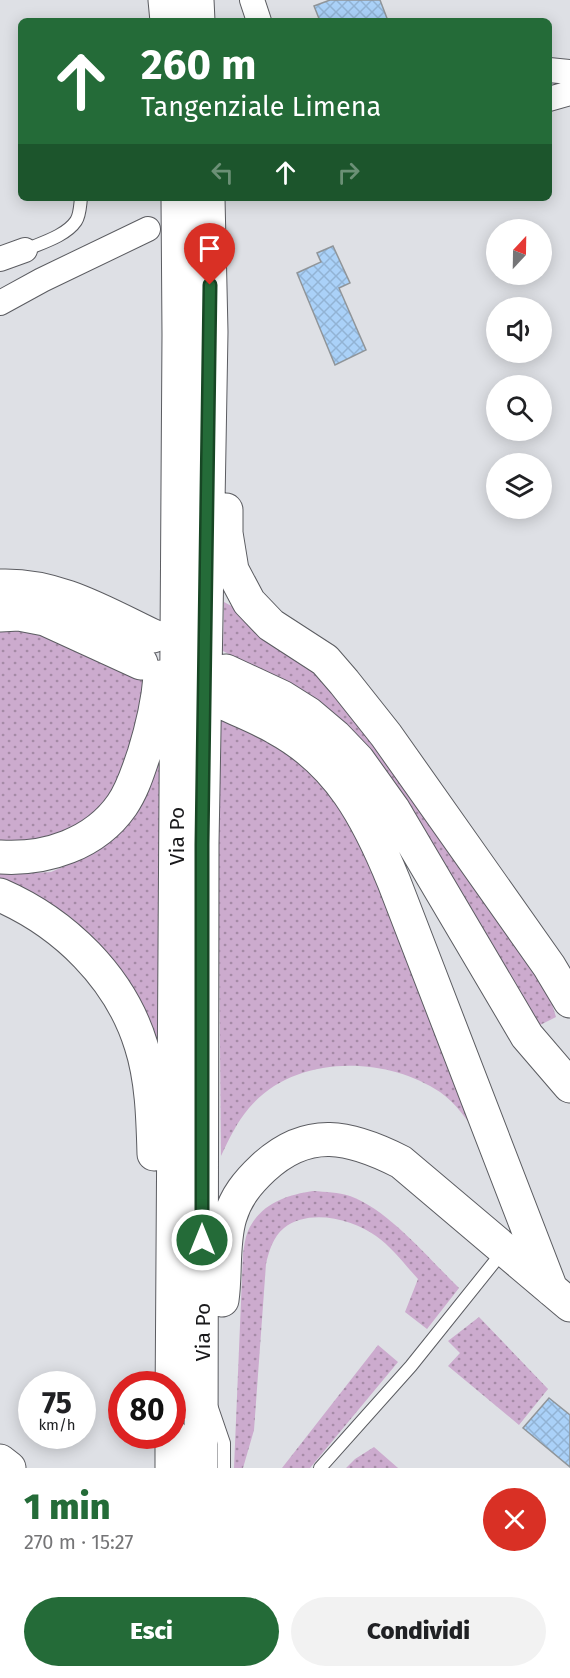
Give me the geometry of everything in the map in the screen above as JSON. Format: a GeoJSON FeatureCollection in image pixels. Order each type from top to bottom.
{"type":"FeatureCollection","features":[{"type":"Feature","properties":{"kind":"highway"},"geometry":{"type":"LineString","coordinates":[[165,0],[167,18]]}},
{"type":"Feature","properties":{"kind":"highway"},"geometry":{"type":"LineString","coordinates":[[197,0],[198,18]]}},
{"type":"Feature","properties":{"kind":"highway"},"geometry":{"type":"LineString","coordinates":[[178,201],[195,334],[224,389],[226,533],[232,570],[249,602],[271,625],[325,660],[386,735],[549,966],[570,1001]]}},
{"type":"Feature","properties":{"kind":"highway"},"geometry":{"type":"LineString","coordinates":[[195,334],[208,201]]}},
{"type":"Feature","properties":{"kind":"highway","name":"Via Po"},"geometry":{"type":"LineString","coordinates":[[172,1371],[177,566],[195,334]]}},
{"type":"Feature","properties":{"kind":"highway","name":"Via Po"},"geometry":{"type":"LineString","coordinates":[[195,334],[202,844],[203,1380],[201,1468]]}},
{"type":"Feature","properties":{"kind":"highway"},"geometry":{"type":"LineString","coordinates":[[0,857],[47,855],[70,847],[87,838],[122,806],[134,784],[153,727],[170,588],[177,566]]}},
{"type":"Feature","properties":{"kind":"highway"},"geometry":{"type":"LineString","coordinates":[[0,586],[40,588],[62,594],[147,649],[45,619],[19,614],[0,615]]}},
{"type":"Feature","properties":{"kind":"highway"},"geometry":{"type":"LineString","coordinates":[[560,1297],[377,840],[360,808],[342,782],[302,744],[277,728],[224,686],[282,697],[309,714],[358,760],[393,809],[527,1036],[570,1086]]}},
{"type":"Feature","properties":{"kind":"highway"},"geometry":{"type":"LineString","coordinates":[[0,895],[44,920],[88,956],[121,999],[142,1045],[154,1130],[158,1343],[163,1371]]}},
{"type":"Feature","properties":{"kind":"highway"},"geometry":{"type":"LineString","coordinates":[[203,1380],[218,1329],[230,1219],[239,1195],[252,1178],[278,1154],[302,1142],[325,1138],[355,1142],[379,1150],[402,1162],[560,1297]]}},
{"type":"Feature","properties":{"kind":"highway"},"geometry":{"type":"LineString","coordinates":[[172,1449],[172,1468]]}},
{"type":"Feature","properties":{"kind":"highway"},"geometry":{"type":"LineString","coordinates":[[0,1461],[9,1468]]}},
{"type":"Feature","properties":{"kind":"street"},"geometry":{"type":"LineString","coordinates":[[252,0],[259,18]]}},
{"type":"Feature","properties":{"kind":"street"},"geometry":{"type":"LineString","coordinates":[[552,70],[570,72]]}},
{"type":"Feature","properties":{"kind":"street"},"geometry":{"type":"LineString","coordinates":[[552,98],[570,93]]}},
{"type":"Feature","properties":{"kind":"street"},"geometry":{"type":"LineString","coordinates":[[0,303],[148,229]]}},
{"type":"Feature","properties":{"kind":"street"},"geometry":{"type":"LineString","coordinates":[[0,259],[26,250]]}},
{"type":"Feature","properties":{"kind":"lane"},"geometry":{"type":"LineString","coordinates":[[26,250],[64,231],[75,222],[81,201]]}},
{"type":"Feature","properties":{"kind":"lane"},"geometry":{"type":"LineString","coordinates":[[320,1468],[411,1366],[505,1249]]}},
{"type":"Feature","properties":{"kind":"lane"},"geometry":{"type":"LineString","coordinates":[[203,1380],[224,1443],[224,1468]]}},
{"type":"Feature","properties":{"kind":"shaded area"},"geometry":{"type":"Polygon","coordinates":[[[224,602],[248,615],[317,665],[540,965],[556,1017],[536,1027],[281,681],[223,651],[224,602]]]}},
{"type":"Feature","properties":{"kind":"shaded area"},"geometry":{"type":"Polygon","coordinates":[[[18,624],[148,675],[138,724],[125,770],[114,791],[100,810],[82,826],[59,838],[0,850],[0,626],[18,624]]]}},
{"type":"Feature","properties":{"kind":"shaded area"},"geometry":{"type":"Polygon","coordinates":[[[217,711],[274,740],[323,782],[361,835],[479,1137],[452,1102],[440,1092],[418,1080],[393,1071],[341,1066],[315,1069],[290,1078],[268,1090],[245,1113],[221,1156],[217,711]]]}},
{"type":"Feature","properties":{"kind":"shaded area"},"geometry":{"type":"Polygon","coordinates":[[[165,748],[161,1073],[145,1021],[0,884],[0,872],[18,874],[51,872],[81,859],[106,842],[165,748]]]}},
{"type":"Feature","properties":{"kind":"shaded area"},"geometry":{"type":"Polygon","coordinates":[[[313,1191],[350,1196],[379,1212],[408,1237],[459,1288],[427,1329],[405,1312],[418,1279],[382,1240],[355,1225],[331,1218],[306,1218],[284,1228],[274,1240],[266,1264],[254,1430],[243,1468],[234,1468],[243,1254],[246,1237],[259,1214],[275,1202],[313,1191]]]}},
{"type":"Feature","properties":{"kind":"shaded area"},"geometry":{"type":"Polygon","coordinates":[[[479,1317],[548,1389],[519,1425],[448,1366],[460,1353],[448,1341],[479,1317]]]}},
{"type":"Feature","properties":{"kind":"shaded area"},"geometry":{"type":"Polygon","coordinates":[[[378,1345],[398,1362],[310,1468],[282,1468],[378,1345]]]}},
{"type":"Feature","properties":{"kind":"shaded area"},"geometry":{"type":"Polygon","coordinates":[[[374,1447],[398,1468],[346,1468],[355,1459],[374,1447]]]}},
{"type":"Feature","properties":{"kind":"building"},"geometry":{"type":"Polygon","coordinates":[[[330,0],[380,0],[387,18],[319,18],[314,6],[330,0]]]}},
{"type":"Feature","properties":{"kind":"building"},"geometry":{"type":"Polygon","coordinates":[[[333,246],[350,283],[339,288],[366,350],[335,365],[297,273],[321,262],[317,253],[333,246]]]}},
{"type":"Feature","properties":{"kind":"building"},"geometry":{"type":"Polygon","coordinates":[[[549,1398],[570,1415],[570,1467],[523,1428],[549,1398]]]}},
{"type":"Feature","properties":{"kind":"route"},"geometry":{"type":"LineString","coordinates":[[202,1240],[202,844],[210,285]]}}]}
